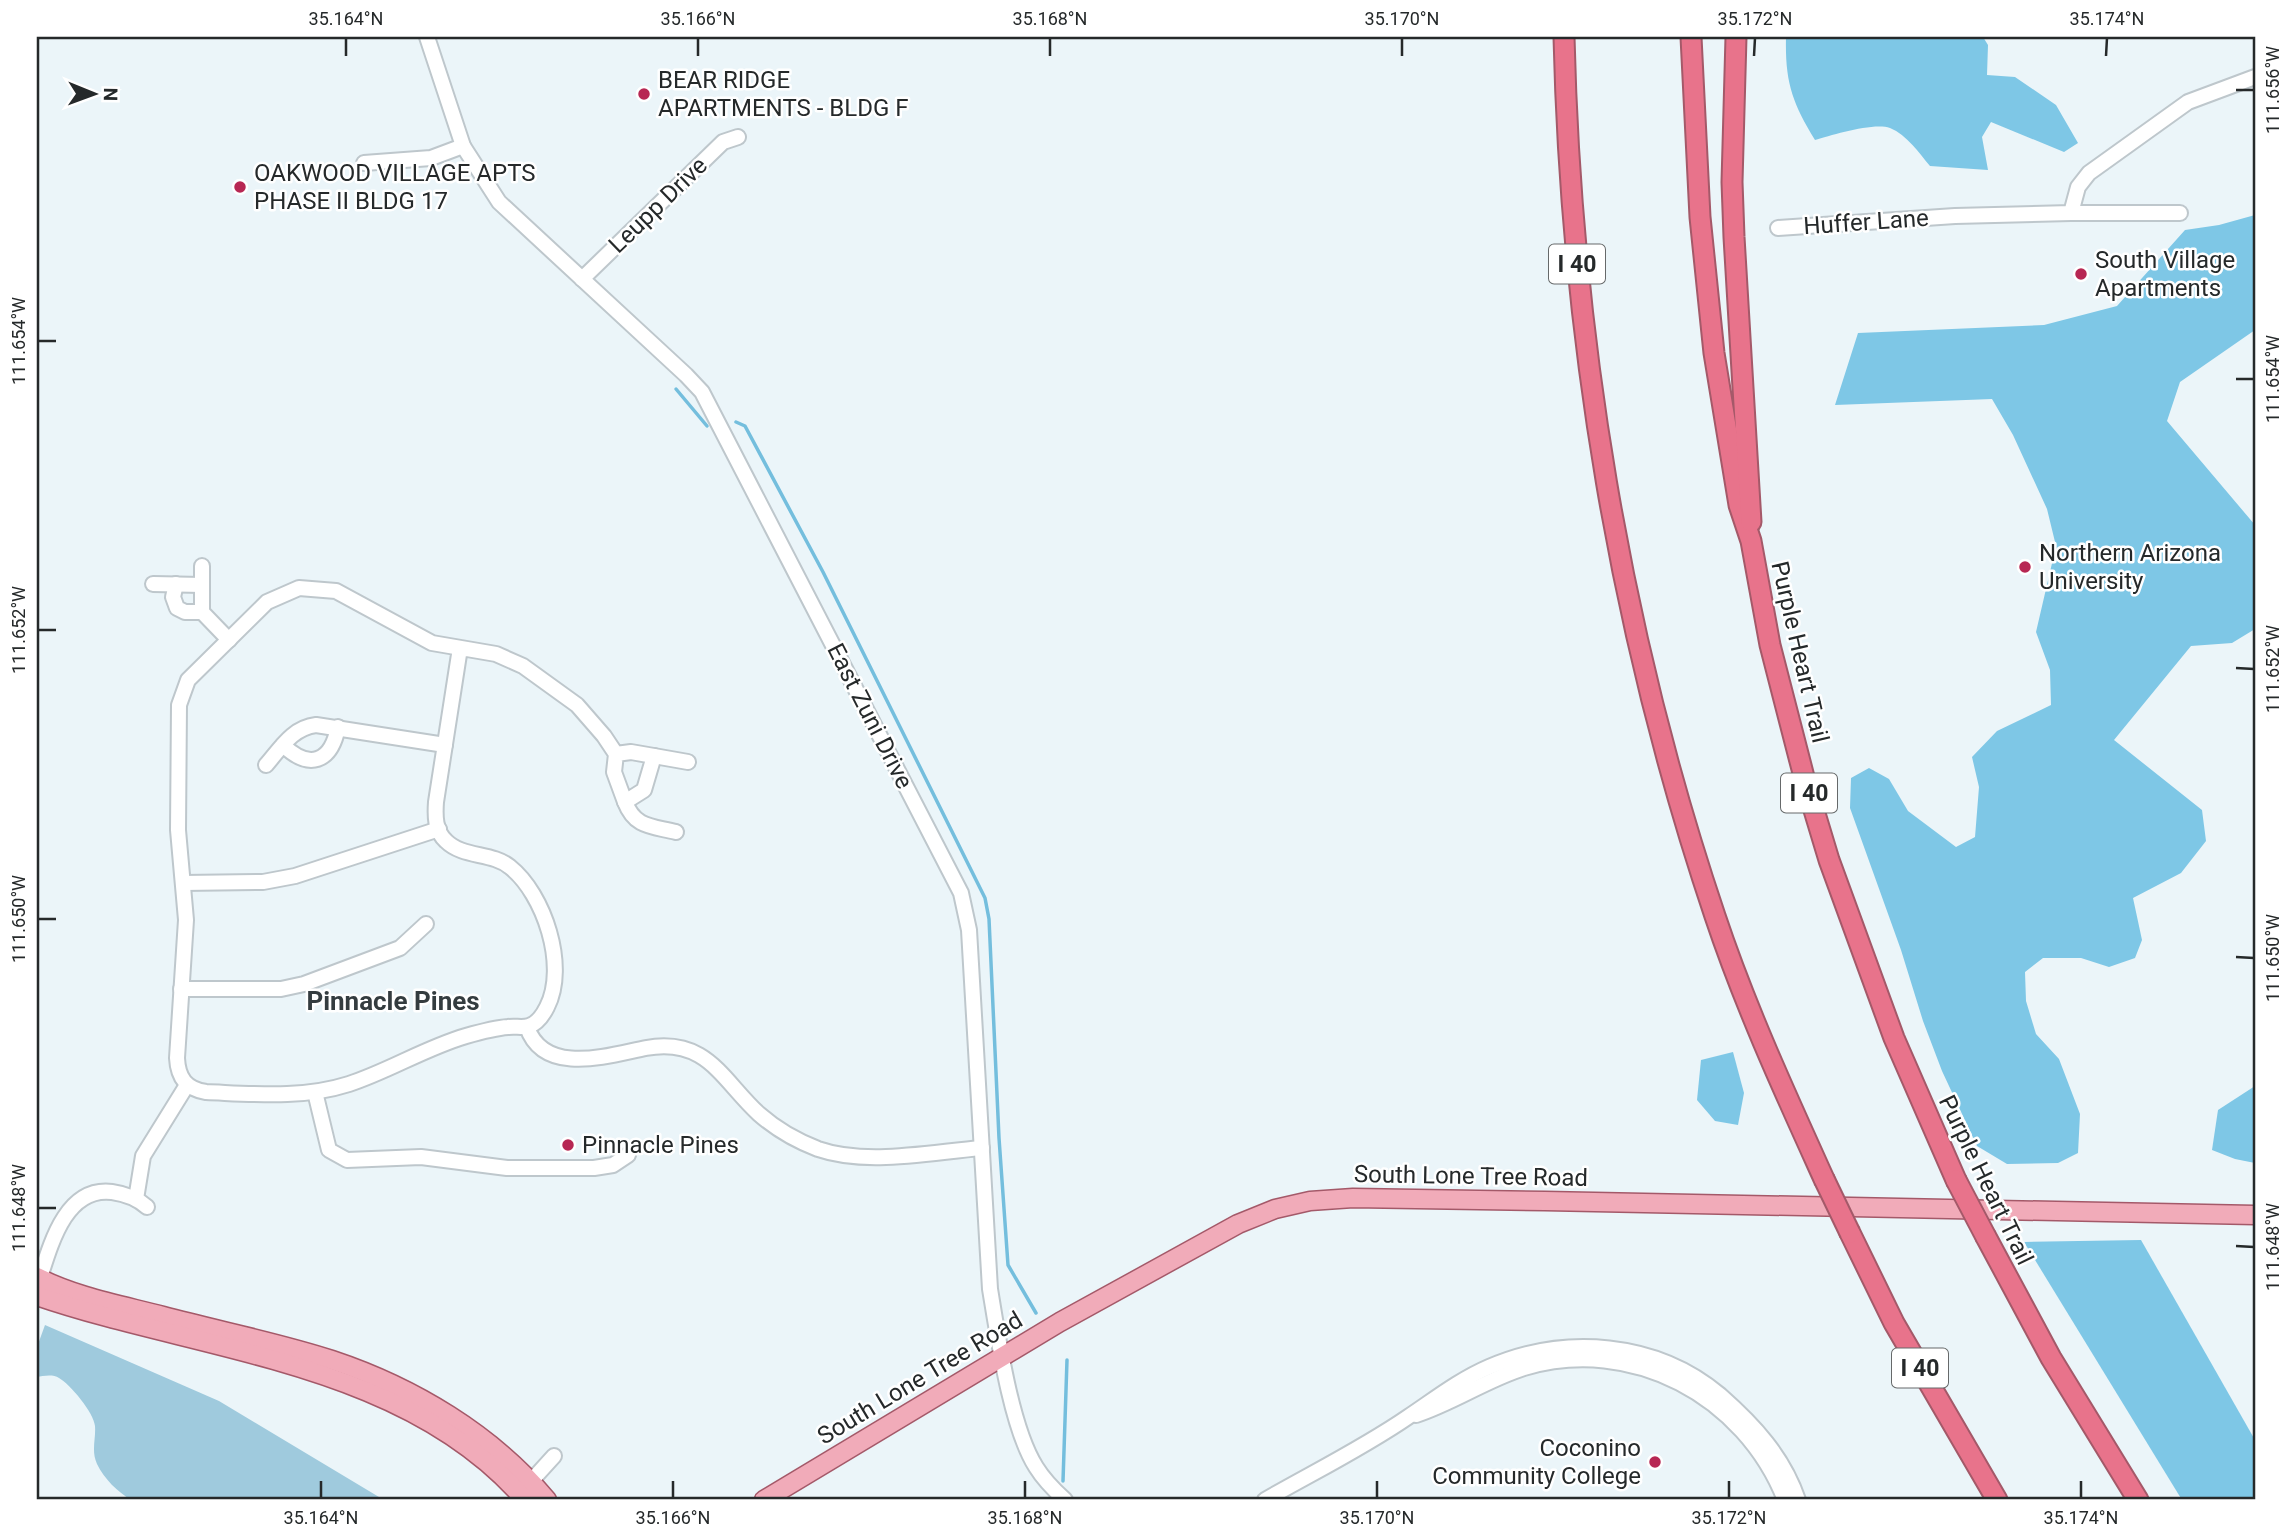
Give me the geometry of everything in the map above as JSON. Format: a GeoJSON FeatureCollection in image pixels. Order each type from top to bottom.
{"type":"FeatureCollection","features":[{"type":"Feature","properties":{"kind":"highway","name":"I 40"},"geometry":{"type":"LineString","coordinates":[[1564,37],[1567,147],[1581,308],[1608,491],[1637,640],[1714,916],[1766,1050],[1850,1233],[1894,1323],[1997,1500]]}},
{"type":"Feature","properties":{"kind":"highway","name":"Purple Heart Trail"},"geometry":{"type":"LineString","coordinates":[[1691,37],[1700,216],[1714,353],[1739,505],[1751,541],[1770,645],[1804,777],[1829,860],[1894,1038],[1956,1180],[2051,1358],[2138,1500]]}},
{"type":"Feature","properties":{"kind":"highway"},"geometry":{"type":"LineString","coordinates":[[1736,37],[1734,237],[1751,501],[1751,541]]}},
{"type":"Feature","properties":{"kind":"highway"},"geometry":{"type":"LineString","coordinates":[[1734,103],[1744,37]]}},
{"type":"Feature","properties":{"kind":"main road","name":"South Lone Tree Road"},"geometry":{"type":"LineString","coordinates":[[764,1500],[1060,1322],[1238,1224],[1275,1209],[1310,1201],[1353,1198],[1545,1200],[2255,1215]]}},
{"type":"Feature","properties":{"kind":"main road"},"geometry":{"type":"LineString","coordinates":[[38,1285],[88,1314],[328,1376],[360,1389],[441,1428],[525,1492],[547,1500]]}},
{"type":"Feature","properties":{"kind":"street","name":"East Zuni Drive"},"geometry":{"type":"LineString","coordinates":[[427,37],[463,146],[499,202],[702,392],[961,893],[969,930],[990,1289],[1019,1428],[1035,1465],[1065,1500]]}},
{"type":"Feature","properties":{"kind":"street"},"geometry":{"type":"LineString","coordinates":[[2071,213],[2078,187],[2089,173],[2188,102],[2255,77]]}},
{"type":"Feature","properties":{"kind":"street","name":"Leupp Drive"},"geometry":{"type":"LineString","coordinates":[[582,279],[723,142],[738,137]]}},
{"type":"Feature","properties":{"kind":"street"},"geometry":{"type":"LineString","coordinates":[[364,163],[430,158],[463,146]]}},
{"type":"Feature","properties":{"kind":"street","name":"Huffer Lane"},"geometry":{"type":"LineString","coordinates":[[1778,228],[1955,216],[2180,213]]}},
{"type":"Feature","properties":{"kind":"street"},"geometry":{"type":"LineString","coordinates":[[202,566],[202,612],[229,640]]}},
{"type":"Feature","properties":{"kind":"street"},"geometry":{"type":"LineString","coordinates":[[153,584],[202,585]]}},
{"type":"Feature","properties":{"kind":"street"},"geometry":{"type":"LineString","coordinates":[[176,584],[173,597],[177,608],[185,612],[202,612]]}},
{"type":"Feature","properties":{"kind":"street"},"geometry":{"type":"LineString","coordinates":[[460,648],[436,802],[439,829],[446,841],[455,848],[492,858],[511,867],[527,886],[543,914],[552,945],[552,990],[541,1017],[527,1027],[506,1027],[442,1044],[347,1084],[315,1091],[278,1095],[206,1092],[187,1085],[180,1077],[178,1068],[186,920],[178,830],[179,705],[188,680],[267,602],[288,592],[309,588],[336,592],[432,643],[496,654],[523,666],[577,705],[604,736],[616,754],[614,772],[630,814],[637,821],[677,832]]}},
{"type":"Feature","properties":{"kind":"street"},"geometry":{"type":"LineString","coordinates":[[266,765],[293,734],[307,726],[338,727],[445,745]]}},
{"type":"Feature","properties":{"kind":"street"},"geometry":{"type":"LineString","coordinates":[[283,745],[300,759],[317,759],[331,750],[338,727]]}},
{"type":"Feature","properties":{"kind":"street"},"geometry":{"type":"LineString","coordinates":[[616,754],[631,752],[688,762]]}},
{"type":"Feature","properties":{"kind":"street"},"geometry":{"type":"LineString","coordinates":[[625,802],[644,790],[653,756]]}},
{"type":"Feature","properties":{"kind":"street"},"geometry":{"type":"LineString","coordinates":[[183,883],[263,882],[295,876],[439,829]]}},
{"type":"Feature","properties":{"kind":"street"},"geometry":{"type":"LineString","coordinates":[[181,989],[281,989],[304,984],[400,948],[426,924]]}},
{"type":"Feature","properties":{"kind":"street"},"geometry":{"type":"LineString","coordinates":[[527,1027],[539,1045],[560,1057],[573,1059],[657,1047],[689,1051],[717,1067],[743,1098],[778,1128],[795,1139],[835,1154],[871,1157],[982,1148]]}},
{"type":"Feature","properties":{"kind":"street"},"geometry":{"type":"LineString","coordinates":[[38,1285],[52,1241],[67,1213],[78,1201],[102,1191],[124,1194],[141,1203],[143,1156],[187,1085]]}},
{"type":"Feature","properties":{"kind":"street"},"geometry":{"type":"LineString","coordinates":[[315,1091],[329,1150],[347,1160],[421,1157],[492,1167],[594,1168],[613,1165],[628,1155]]}},
{"type":"Feature","properties":{"kind":"street"},"geometry":{"type":"LineString","coordinates":[[1265,1500],[1408,1417],[1435,1396],[1491,1366],[1544,1351],[1587,1347],[1639,1352],[1662,1359],[1693,1375],[1745,1418],[1773,1450],[1786,1470],[1798,1500]]}},
{"type":"Feature","properties":{"kind":"street"},"geometry":{"type":"LineString","coordinates":[[1408,1417],[1437,1408],[1495,1378],[1545,1363],[1593,1360],[1637,1365],[1675,1380],[1717,1408],[1742,1433],[1767,1465],[1785,1500]]}},
{"type":"Feature","properties":{"kind":"street"},"geometry":{"type":"LineString","coordinates":[[525,1492],[554,1456]]}},
{"type":"Feature","properties":{"kind":"shaded area"},"geometry":{"type":"Polygon","coordinates":[[[1786,37],[1983,37],[1988,45],[1987,75],[2015,77],[2056,105],[2078,143],[2064,152],[1991,122],[1982,137],[1988,170],[1930,166],[1902,135],[1890,128],[1853,130],[1815,140],[1795,103],[1787,67],[1786,37]]]}},
{"type":"Feature","properties":{"kind":"shaded area"},"geometry":{"type":"Polygon","coordinates":[[[2255,215],[2255,330],[2180,382],[2167,421],[2255,525],[2255,629],[2232,643],[2191,646],[2114,740],[2202,810],[2206,841],[2181,873],[2133,898],[2142,940],[2135,958],[2109,967],[2081,958],[2043,958],[2025,972],[2026,1001],[2036,1034],[2059,1059],[2080,1114],[2078,1153],[2058,1163],[2007,1164],[1977,1146],[1942,1071],[1850,808],[1851,778],[1869,768],[1889,779],[1908,811],[1956,847],[1975,837],[1979,787],[1972,757],[1997,731],[2051,705],[2050,670],[2036,632],[2056,546],[2047,509],[2013,435],[1992,399],[1835,405],[1858,333],[2044,325],[2117,306],[2185,230],[2219,225],[2255,215]]]}},
{"type":"Feature","properties":{"kind":"shaded area"},"geometry":{"type":"Polygon","coordinates":[[[1733,1052],[1744,1093],[1738,1125],[1715,1121],[1697,1100],[1701,1060],[1733,1052]]]}},
{"type":"Feature","properties":{"kind":"shaded area"},"geometry":{"type":"Polygon","coordinates":[[[2255,1086],[2255,1163],[2212,1150],[2218,1110],[2255,1086]]]}},
{"type":"Feature","properties":{"kind":"shaded area"},"geometry":{"type":"Polygon","coordinates":[[[2141,1240],[2255,1440],[2255,1500],[2182,1500],[2024,1242],[2141,1240]]]}},
{"type":"Feature","properties":{"kind":"shaded area"},"geometry":{"type":"Polygon","coordinates":[[[45,1325],[219,1401],[384,1500],[131,1500],[112,1485],[97,1464],[94,1454],[94,1420],[81,1399],[59,1378],[37,1377],[37,1347],[45,1325]]]}},
{"type":"Feature","properties":{"kind":"waterway"},"geometry":{"type":"LineString","coordinates":[[676,389],[707,426]]}},
{"type":"Feature","properties":{"kind":"waterway"},"geometry":{"type":"LineString","coordinates":[[736,422],[745,426],[823,572],[985,898],[989,919],[1008,1265],[1036,1313]]}},
{"type":"Feature","properties":{"kind":"waterway"},"geometry":{"type":"LineString","coordinates":[[1063,1481],[1067,1360]]}},
{"type":"Feature","properties":{"kind":"place","name":"BEAR RIDGE APARTMENTS - BLDG F"},"geometry":{"type":"Point","coordinates":[644,94]}},
{"type":"Feature","properties":{"kind":"place","name":"OAKWOOD VILLAGE APTS PHASE II BLDG 17"},"geometry":{"type":"Point","coordinates":[240,187]}},
{"type":"Feature","properties":{"kind":"place","name":"South Village Apartments"},"geometry":{"type":"Point","coordinates":[2081,274]}},
{"type":"Feature","properties":{"kind":"place","name":"Northern Arizona University"},"geometry":{"type":"Point","coordinates":[2025,567]}},
{"type":"Feature","properties":{"kind":"place","name":"Pinnacle Pines"},"geometry":{"type":"Point","coordinates":[568,1145]}},
{"type":"Feature","properties":{"kind":"place","name":"Coconino Community College"},"geometry":{"type":"Point","coordinates":[1655,1462]}},
{"type":"Feature","properties":{"kind":"district","name":"Pinnacle Pines"},"geometry":{"type":"Point","coordinates":[393,1001]}}]}
